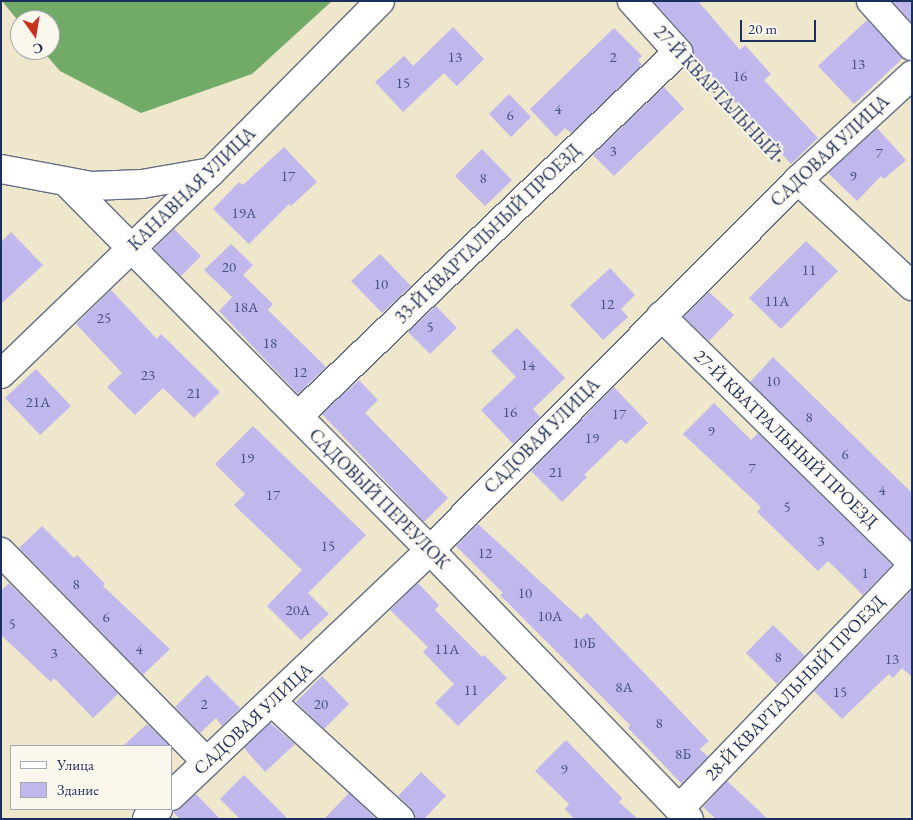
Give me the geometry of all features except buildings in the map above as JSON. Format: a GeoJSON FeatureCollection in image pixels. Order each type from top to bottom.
{"type":"FeatureCollection","features":[{"type":"Feature","properties":{"kind":"street","name":"КАНАВНАЯ УЛИЦА"},"geometry":{"type":"LineString","coordinates":[[1,374],[211,172],[380,1]]}},
{"type":"Feature","properties":{"kind":"street","name":"27-Й КВАРТАЛЬНЫЙ"},"geometry":{"type":"LineString","coordinates":[[632,1],[678,52]]}},
{"type":"Feature","properties":{"kind":"street"},"geometry":{"type":"LineString","coordinates":[[871,1],[912,46]]}},
{"type":"Feature","properties":{"kind":"street","name":"33-Й КВАРТАЛЬНЫЙ ПРОЕЗД"},"geometry":{"type":"LineString","coordinates":[[298,416],[678,52]]}},
{"type":"Feature","properties":{"kind":"street","name":"САДОВАЯ УЛИЦА"},"geometry":{"type":"LineString","coordinates":[[172,795],[430,550],[798,180],[912,74]]}},
{"type":"Feature","properties":{"kind":"street"},"geometry":{"type":"LineString","coordinates":[[1,169],[91,186],[142,184],[211,172]]}},
{"type":"Feature","properties":{"kind":"street"},"geometry":{"type":"LineString","coordinates":[[798,180],[912,286]]}},
{"type":"Feature","properties":{"kind":"street","name":"САДОВЫЙ ПЕРЕУЛОК"},"geometry":{"type":"LineString","coordinates":[[66,182],[430,550],[684,814]]}},
{"type":"Feature","properties":{"kind":"street","name":"27-Й КВАТРАЛЬНЫЙ ПРОЕЗД"},"geometry":{"type":"LineString","coordinates":[[661,316],[912,563]]}},
{"type":"Feature","properties":{"kind":"street"},"geometry":{"type":"LineString","coordinates":[[1,552],[207,762]]}},
{"type":"Feature","properties":{"kind":"street","name":"28-Й КВАРТАЛЬНЫЙ ПРОЕЗД"},"geometry":{"type":"LineString","coordinates":[[684,814],[912,567]]}},
{"type":"Feature","properties":{"kind":"street"},"geometry":{"type":"LineString","coordinates":[[271,701],[400,819]]}},
{"type":"Feature","properties":{"kind":"street"},"geometry":{"type":"LineString","coordinates":[[147,819],[157,810]]}},
{"type":"Feature","properties":{"kind":"path","name":"27-Й КВАРТАЛЬНЫЙ"},"geometry":{"type":"LineString","coordinates":[[678,52],[798,180]]}},
{"type":"Feature","properties":{"kind":"green space"},"geometry":{"type":"Polygon","coordinates":[[[2,1],[332,1],[252,74],[141,113],[60,71],[51,60],[60,60],[60,10],[10,11],[2,1]]]}}]}
